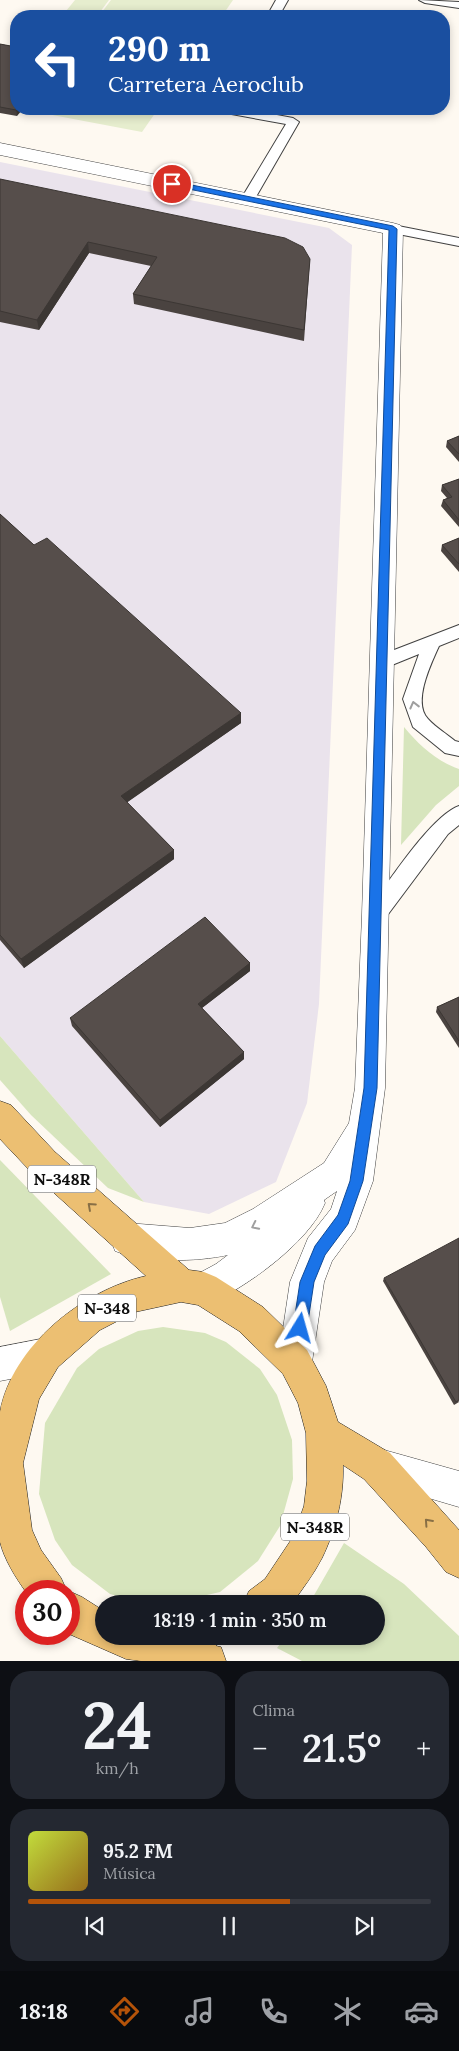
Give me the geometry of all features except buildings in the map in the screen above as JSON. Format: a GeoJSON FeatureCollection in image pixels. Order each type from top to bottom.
{"type":"FeatureCollection","features":[{"type":"Feature","properties":{"kind":"main road","name":"N-348R"},"geometry":{"type":"LineString","coordinates":[[0,1116],[44,1163],[127,1239],[192,1287],[251,1319],[295,1362],[314,1398],[324,1433],[325,1481],[322,1506],[308,1547],[278,1592],[274,1595]]}},
{"type":"Feature","properties":{"kind":"main road","name":"N-348"},"geometry":{"type":"LineString","coordinates":[[40,1580],[28,1563],[7,1524],[2,1454],[23,1392],[46,1355],[88,1318],[131,1296],[192,1287]]}},
{"type":"Feature","properties":{"kind":"main road"},"geometry":{"type":"LineString","coordinates":[[324,1433],[377,1466],[439,1534],[459,1559]]}},
{"type":"Feature","properties":{"kind":"main road"},"geometry":{"type":"LineString","coordinates":[[80,1618],[95,1628]]}},
{"type":"Feature","properties":{"kind":"main road"},"geometry":{"type":"LineString","coordinates":[[166,1645],[208,1661]]}},
{"type":"Feature","properties":{"kind":"street"},"geometry":{"type":"LineString","coordinates":[[0,149],[393,229],[370,1088],[357,1181],[343,1219],[320,1250],[307,1282],[295,1362]]}},
{"type":"Feature","properties":{"kind":"street"},"geometry":{"type":"LineString","coordinates":[[192,1287],[228,1276],[283,1232],[335,1174],[364,1124]]}},
{"type":"Feature","properties":{"kind":"street"},"geometry":{"type":"LineString","coordinates":[[127,1239],[190,1244],[227,1239],[265,1221],[335,1174]]}},
{"type":"Feature","properties":{"kind":"street"},"geometry":{"type":"LineString","coordinates":[[0,1364],[46,1355]]}},
{"type":"Feature","properties":{"kind":"street"},"geometry":{"type":"LineString","coordinates":[[377,1466],[459,1489]]}},
{"type":"Feature","properties":{"kind":"lane"},"geometry":{"type":"LineString","coordinates":[[425,0],[459,5]]}},
{"type":"Feature","properties":{"kind":"lane"},"geometry":{"type":"LineString","coordinates":[[248,199],[292,122],[256,115]]}},
{"type":"Feature","properties":{"kind":"lane"},"geometry":{"type":"LineString","coordinates":[[393,229],[459,242]]}},
{"type":"Feature","properties":{"kind":"lane"},"geometry":{"type":"LineString","coordinates":[[382,662],[459,631]]}},
{"type":"Feature","properties":{"kind":"lane"},"geometry":{"type":"LineString","coordinates":[[433,641],[422,666],[412,698],[419,722],[451,748],[459,749]]}},
{"type":"Feature","properties":{"kind":"lane"},"geometry":{"type":"LineString","coordinates":[[376,916],[441,828],[459,814]]}},
{"type":"Feature","properties":{"kind":"shaded area"},"geometry":{"type":"Polygon","coordinates":[[[0,162],[329,228],[352,245],[319,1004],[307,1103],[276,1182],[209,1214],[144,1202],[0,1036],[0,162]]]}},
{"type":"Feature","properties":{"kind":"green space"},"geometry":{"type":"Polygon","coordinates":[[[75,0],[109,0],[102,10],[67,10],[75,0]]]}},
{"type":"Feature","properties":{"kind":"green space"},"geometry":{"type":"Polygon","coordinates":[[[111,0],[233,0],[226,10],[104,10],[111,0]]]}},
{"type":"Feature","properties":{"kind":"green space"},"geometry":{"type":"Polygon","coordinates":[[[52,115],[154,115],[142,132],[52,115]]]}},
{"type":"Feature","properties":{"kind":"green space"},"geometry":{"type":"Polygon","coordinates":[[[404,727],[428,752],[443,762],[459,769],[459,786],[436,805],[401,845],[404,727]]]}},
{"type":"Feature","properties":{"kind":"green space"},"geometry":{"type":"Polygon","coordinates":[[[0,1036],[144,1202],[108,1188],[31,1115],[0,1080],[0,1036]]]}},
{"type":"Feature","properties":{"kind":"green space"},"geometry":{"type":"Polygon","coordinates":[[[0,1160],[111,1274],[10,1331],[0,1297],[0,1160]]]}},
{"type":"Feature","properties":{"kind":"green space"},"geometry":{"type":"Polygon","coordinates":[[[163,1327],[205,1333],[226,1342],[260,1369],[277,1395],[292,1440],[293,1479],[280,1526],[258,1561],[220,1592],[207,1595],[110,1594],[72,1565],[55,1540],[39,1494],[45,1423],[77,1368],[99,1349],[138,1331],[163,1327]]]}},
{"type":"Feature","properties":{"kind":"green space"},"geometry":{"type":"Polygon","coordinates":[[[344,1543],[404,1584],[459,1636],[459,1661],[302,1661],[277,1648],[279,1645],[385,1645],[385,1595],[314,1595],[344,1543]]]}},
{"type":"Feature","properties":{"kind":"route"},"geometry":{"type":"LineString","coordinates":[[172,184],[393,229],[370,1088],[357,1181],[343,1219],[320,1250],[307,1282],[300,1328]]}}]}
